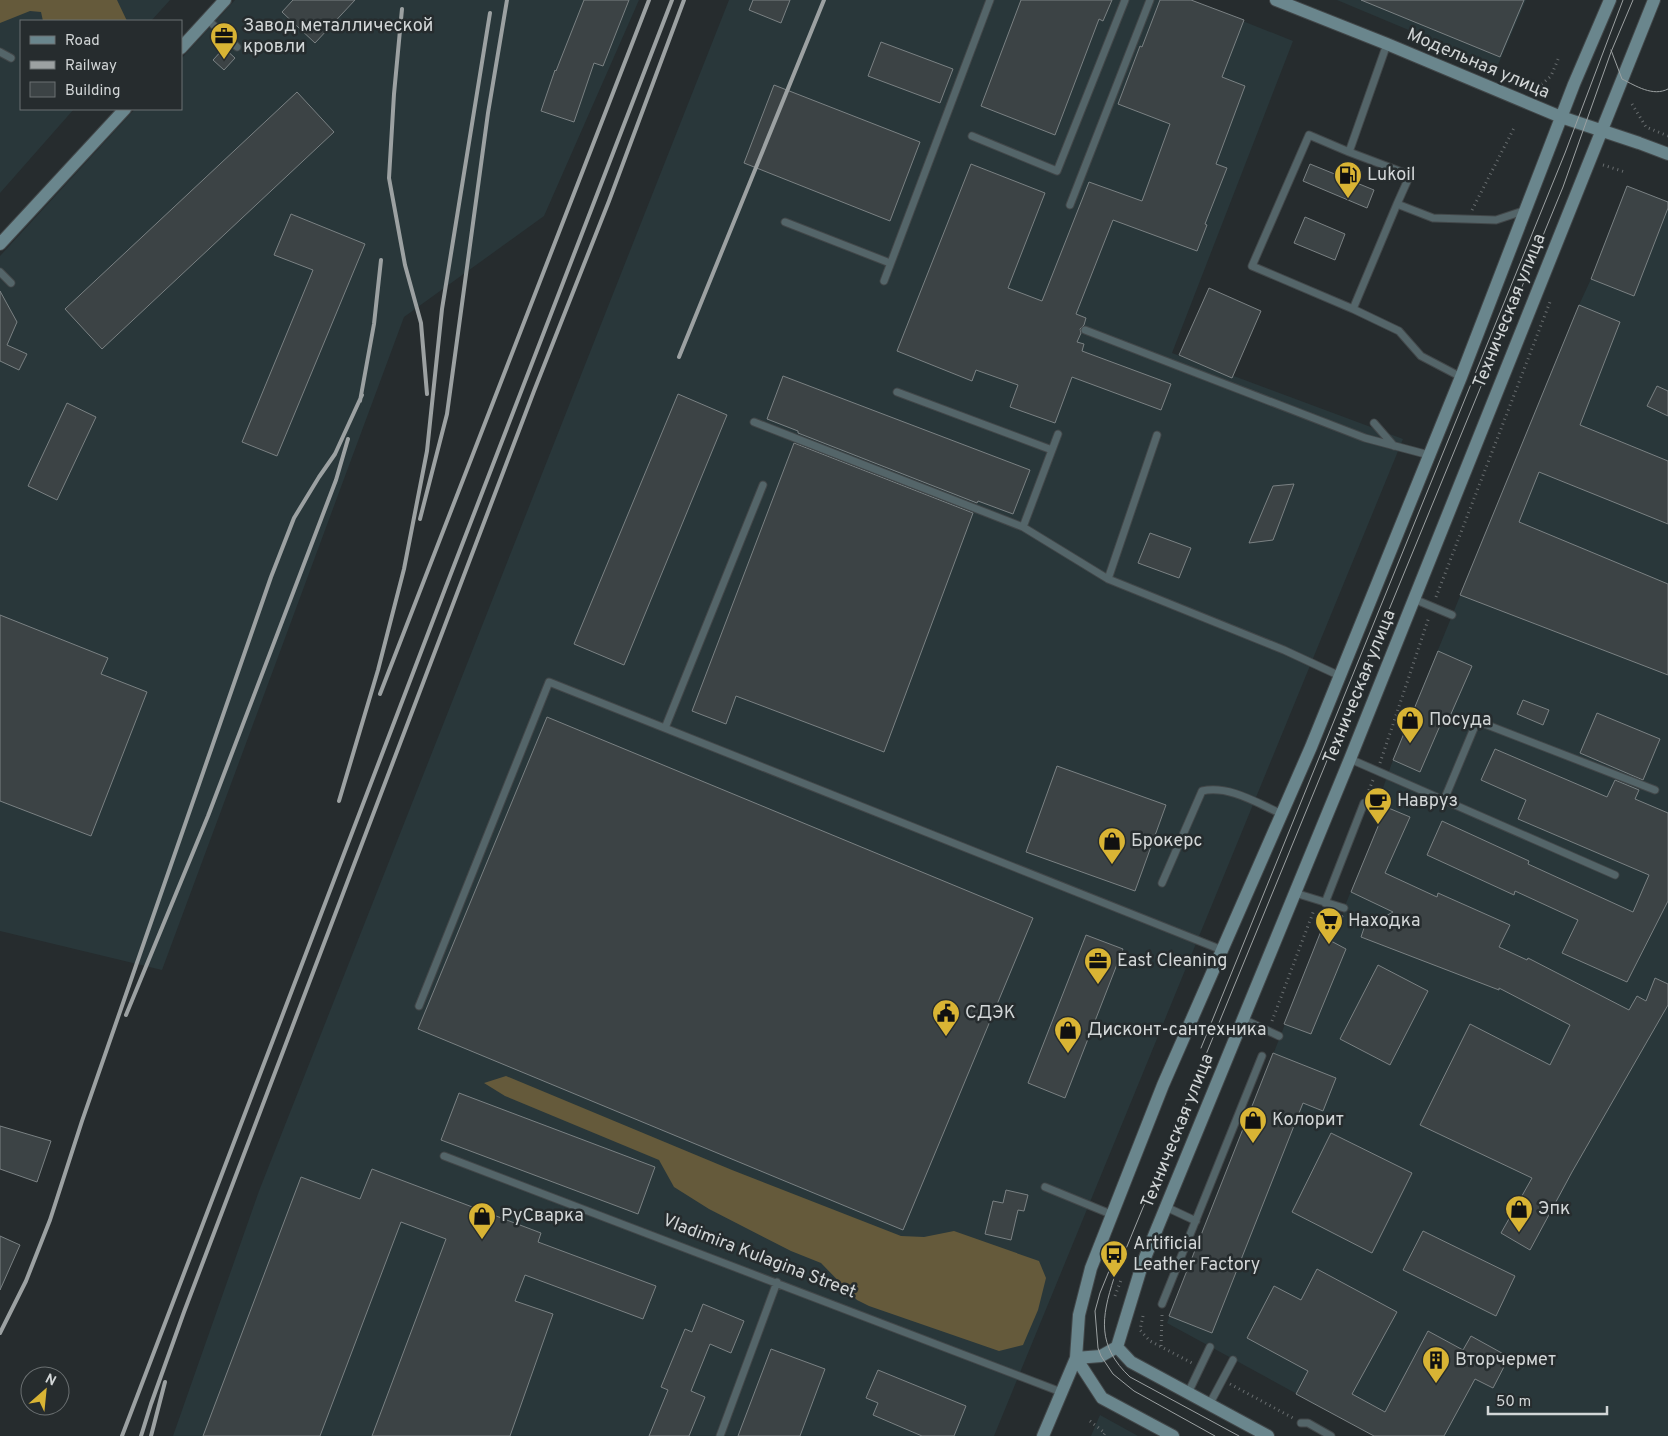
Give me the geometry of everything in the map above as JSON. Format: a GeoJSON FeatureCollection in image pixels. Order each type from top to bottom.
{"type":"FeatureCollection","features":[{"type":"Feature","properties":{"kind":"main road"},"geometry":{"type":"LineString","coordinates":[[182,47],[225,0]]}},
{"type":"Feature","properties":{"kind":"main road","name":"Модельная улица"},"geometry":{"type":"LineString","coordinates":[[1276,0],[1387,44],[1561,118],[1668,154]]}},
{"type":"Feature","properties":{"kind":"main road","name":"Техническая улица"},"geometry":{"type":"LineString","coordinates":[[1043,1436],[1076,1358],[1080,1314],[1087,1286],[1113,1214],[1164,1085],[1340,676],[1461,377],[1561,118],[1610,0]]}},
{"type":"Feature","properties":{"kind":"main road","name":"Техническая улица"},"geometry":{"type":"LineString","coordinates":[[1117,1347],[1142,1265],[1350,759],[1654,0]]}},
{"type":"Feature","properties":{"kind":"main road"},"geometry":{"type":"LineString","coordinates":[[0,244],[124,110]]}},
{"type":"Feature","properties":{"kind":"main road"},"geometry":{"type":"LineString","coordinates":[[1173,1436],[1102,1398],[1076,1358],[1101,1356],[1117,1347],[1131,1362],[1268,1436]]}},
{"type":"Feature","properties":{"kind":"lane"},"geometry":{"type":"LineString","coordinates":[[884,281],[990,0]]}},
{"type":"Feature","properties":{"kind":"lane"},"geometry":{"type":"LineString","coordinates":[[972,136],[1057,171],[1125,0]]}},
{"type":"Feature","properties":{"kind":"lane"},"geometry":{"type":"LineString","coordinates":[[1070,205],[1150,0]]}},
{"type":"Feature","properties":{"kind":"lane"},"geometry":{"type":"LineString","coordinates":[[207,20],[237,47]]}},
{"type":"Feature","properties":{"kind":"lane"},"geometry":{"type":"LineString","coordinates":[[1349,152],[1387,44]]}},
{"type":"Feature","properties":{"kind":"lane"},"geometry":{"type":"LineString","coordinates":[[0,52],[11,58]]}},
{"type":"Feature","properties":{"kind":"lane"},"geometry":{"type":"LineString","coordinates":[[1352,310],[1410,175],[1309,135],[1252,266],[1399,331],[1421,356],[1461,377]]}},
{"type":"Feature","properties":{"kind":"lane"},"geometry":{"type":"LineString","coordinates":[[1397,204],[1433,218],[1496,220],[1526,210]]}},
{"type":"Feature","properties":{"kind":"lane"},"geometry":{"type":"LineString","coordinates":[[784,222],[890,263]]}},
{"type":"Feature","properties":{"kind":"lane"},"geometry":{"type":"LineString","coordinates":[[0,272],[11,283]]}},
{"type":"Feature","properties":{"kind":"lane"},"geometry":{"type":"LineString","coordinates":[[1086,330],[1365,438],[1429,455]]}},
{"type":"Feature","properties":{"kind":"lane"},"geometry":{"type":"LineString","coordinates":[[897,392],[1052,450]]}},
{"type":"Feature","properties":{"kind":"lane"},"geometry":{"type":"LineString","coordinates":[[754,422],[1023,527],[1108,579],[1284,650],[1340,676]]}},
{"type":"Feature","properties":{"kind":"lane"},"geometry":{"type":"LineString","coordinates":[[1374,423],[1394,446]]}},
{"type":"Feature","properties":{"kind":"lane"},"geometry":{"type":"LineString","coordinates":[[1023,527],[1058,434]]}},
{"type":"Feature","properties":{"kind":"lane"},"geometry":{"type":"LineString","coordinates":[[1108,579],[1157,435]]}},
{"type":"Feature","properties":{"kind":"lane"},"geometry":{"type":"LineString","coordinates":[[665,728],[763,485]]}},
{"type":"Feature","properties":{"kind":"lane"},"geometry":{"type":"LineString","coordinates":[[1414,599],[1452,615]]}},
{"type":"Feature","properties":{"kind":"lane"},"geometry":{"type":"LineString","coordinates":[[419,1006],[549,682],[1222,950]]}},
{"type":"Feature","properties":{"kind":"lane"},"geometry":{"type":"LineString","coordinates":[[1444,800],[1477,721],[1655,790]]}},
{"type":"Feature","properties":{"kind":"lane"},"geometry":{"type":"LineString","coordinates":[[1350,759],[1615,875]]}},
{"type":"Feature","properties":{"kind":"lane"},"geometry":{"type":"LineString","coordinates":[[1162,883],[1202,791],[1213,789],[1226,790],[1282,814]]}},
{"type":"Feature","properties":{"kind":"lane"},"geometry":{"type":"LineString","coordinates":[[1324,903],[1364,803]]}},
{"type":"Feature","properties":{"kind":"lane"},"geometry":{"type":"LineString","coordinates":[[1295,893],[1344,908]]}},
{"type":"Feature","properties":{"kind":"lane"},"geometry":{"type":"LineString","coordinates":[[1243,1019],[1279,1036]]}},
{"type":"Feature","properties":{"kind":"lane"},"geometry":{"type":"LineString","coordinates":[[1162,1304],[1262,1056]]}},
{"type":"Feature","properties":{"kind":"lane","name":"Vladimira Kulagina Street"},"geometry":{"type":"LineString","coordinates":[[444,1156],[1061,1392]]}},
{"type":"Feature","properties":{"kind":"lane"},"geometry":{"type":"LineString","coordinates":[[1045,1187],[1113,1214]]}},
{"type":"Feature","properties":{"kind":"lane"},"geometry":{"type":"LineString","coordinates":[[1166,1207],[1196,1221]]}},
{"type":"Feature","properties":{"kind":"lane"},"geometry":{"type":"LineString","coordinates":[[720,1436],[777,1282]]}},
{"type":"Feature","properties":{"kind":"lane"},"geometry":{"type":"LineString","coordinates":[[1188,1393],[1210,1347]]}},
{"type":"Feature","properties":{"kind":"lane"},"geometry":{"type":"LineString","coordinates":[[1209,1405],[1233,1360]]}},
{"type":"Feature","properties":{"kind":"lane"},"geometry":{"type":"LineString","coordinates":[[1301,1423],[1308,1423],[1331,1436]]}},
{"type":"Feature","properties":{"kind":"path"},"geometry":{"type":"LineString","coordinates":[[1530,95],[1551,76],[1559,57]]}},
{"type":"Feature","properties":{"kind":"path"},"geometry":{"type":"LineString","coordinates":[[1632,104],[1646,127],[1668,136]]}},
{"type":"Feature","properties":{"kind":"path"},"geometry":{"type":"LineString","coordinates":[[1468,219],[1514,128]]}},
{"type":"Feature","properties":{"kind":"path"},"geometry":{"type":"LineString","coordinates":[[1161,1346],[1162,1304]]}},
{"type":"Feature","properties":{"kind":"path"},"geometry":{"type":"LineString","coordinates":[[1090,1421],[1105,1433],[1104,1436]]}},
{"type":"Feature","properties":{"kind":"shaded area"},"geometry":{"type":"Polygon","coordinates":[[[0,0],[170,0],[152,20],[20,20],[20,110],[73,110],[0,193],[0,0]]]}},
{"type":"Feature","properties":{"kind":"shaded area"},"geometry":{"type":"Polygon","coordinates":[[[0,0],[117,0],[127,20],[43,20],[41,12],[30,11],[0,23],[0,0]]]}},
{"type":"Feature","properties":{"kind":"shaded area"},"geometry":{"type":"Polygon","coordinates":[[[235,0],[639,0],[544,216],[404,317],[162,970],[0,931],[0,256],[134,110],[182,110],[182,58],[235,0]]]}},
{"type":"Feature","properties":{"kind":"shaded area"},"geometry":{"type":"Polygon","coordinates":[[[729,0],[1190,0],[1293,41],[1172,353],[1403,439],[994,1436],[173,1436],[259,1191],[729,0]]]}},
{"type":"Feature","properties":{"kind":"shaded area"},"geometry":{"type":"Polygon","coordinates":[[[1337,0],[1526,0],[1497,67],[1337,0]]]}},
{"type":"Feature","properties":{"kind":"shaded area"},"geometry":{"type":"Polygon","coordinates":[[[1627,186],[1668,202],[1668,1436],[1374,1436],[1167,1323],[1323,928],[1343,916],[1344,908],[1386,807],[1378,802],[1393,760],[1591,279],[1627,186]]]}},
{"type":"Feature","properties":{"kind":"shaded area"},"geometry":{"type":"Polygon","coordinates":[[[506,1076],[732,1170],[901,1236],[924,1237],[954,1231],[1039,1261],[1046,1278],[1038,1310],[1023,1345],[999,1351],[869,1306],[857,1300],[821,1263],[791,1251],[709,1209],[674,1187],[659,1160],[505,1096],[484,1083],[506,1076]]]}},
{"type":"Feature","properties":{"kind":"shaded area"},"geometry":{"type":"Polygon","coordinates":[[[1100,1415],[1138,1436],[1091,1436],[1100,1415]]]}},
{"type":"Feature","properties":{"kind":"building"},"geometry":{"type":"Polygon","coordinates":[[[293,0],[355,0],[315,43],[282,12],[293,0]]]}},
{"type":"Feature","properties":{"kind":"building"},"geometry":{"type":"Polygon","coordinates":[[[584,0],[629,0],[603,66],[594,63],[574,122],[541,111],[555,70],[584,0]]]}},
{"type":"Feature","properties":{"kind":"building"},"geometry":{"type":"Polygon","coordinates":[[[753,0],[790,0],[781,23],[749,10],[753,0]]]}},
{"type":"Feature","properties":{"kind":"building"},"geometry":{"type":"Polygon","coordinates":[[[1021,0],[1112,0],[1103,21],[1099,19],[1055,135],[981,106],[1021,0]]]}},
{"type":"Feature","properties":{"kind":"building"},"geometry":{"type":"Polygon","coordinates":[[[1160,0],[1191,0],[1244,20],[1222,77],[1245,86],[1216,164],[1227,168],[1205,224],[1207,225],[1197,251],[1113,220],[1076,314],[1086,318],[1084,325],[1080,329],[1081,333],[1077,342],[1084,344],[1082,351],[1171,384],[1161,410],[1072,377],[1055,423],[1010,407],[1018,385],[976,370],[972,381],[897,351],[971,164],[1045,193],[1008,288],[1042,301],[1089,182],[1142,201],[1170,124],[1118,104],[1160,0]]]}},
{"type":"Feature","properties":{"kind":"building"},"geometry":{"type":"Polygon","coordinates":[[[1361,0],[1524,0],[1500,57],[1361,0]]]}},
{"type":"Feature","properties":{"kind":"building"},"geometry":{"type":"Polygon","coordinates":[[[881,42],[953,69],[940,103],[868,76],[881,42]]]}},
{"type":"Feature","properties":{"kind":"building"},"geometry":{"type":"Polygon","coordinates":[[[224,48],[235,58],[224,70],[213,60],[224,48]]]}},
{"type":"Feature","properties":{"kind":"building"},"geometry":{"type":"Polygon","coordinates":[[[774,85],[920,142],[890,221],[744,163],[774,85]]]}},
{"type":"Feature","properties":{"kind":"building"},"geometry":{"type":"Polygon","coordinates":[[[297,92],[334,132],[102,349],[65,309],[297,92]]]}},
{"type":"Feature","properties":{"kind":"building"},"geometry":{"type":"Polygon","coordinates":[[[1310,164],[1374,190],[1367,208],[1303,181],[1310,164]]]}},
{"type":"Feature","properties":{"kind":"building"},"geometry":{"type":"Polygon","coordinates":[[[1627,186],[1668,202],[1668,208],[1634,296],[1591,279],[1627,186]]]}},
{"type":"Feature","properties":{"kind":"building"},"geometry":{"type":"Polygon","coordinates":[[[291,214],[365,244],[277,456],[242,442],[313,270],[274,255],[291,214]]]}},
{"type":"Feature","properties":{"kind":"building"},"geometry":{"type":"Polygon","coordinates":[[[1305,217],[1345,234],[1335,260],[1294,243],[1305,217]]]}},
{"type":"Feature","properties":{"kind":"building"},"geometry":{"type":"Polygon","coordinates":[[[1209,288],[1261,311],[1232,378],[1179,355],[1209,288]]]}},
{"type":"Feature","properties":{"kind":"building"},"geometry":{"type":"Polygon","coordinates":[[[0,291],[17,322],[7,345],[27,354],[19,370],[0,361],[0,291]]]}},
{"type":"Feature","properties":{"kind":"building"},"geometry":{"type":"Polygon","coordinates":[[[1579,305],[1620,322],[1580,425],[1668,461],[1668,524],[1539,472],[1519,522],[1668,584],[1668,675],[1460,595],[1579,305]]]}},
{"type":"Feature","properties":{"kind":"building"},"geometry":{"type":"Polygon","coordinates":[[[783,376],[1030,470],[1013,514],[978,501],[977,503],[767,419],[783,376]]]}},
{"type":"Feature","properties":{"kind":"building"},"geometry":{"type":"Polygon","coordinates":[[[1657,386],[1668,391],[1668,416],[1647,406],[1657,386]]]}},
{"type":"Feature","properties":{"kind":"building"},"geometry":{"type":"Polygon","coordinates":[[[678,394],[727,415],[624,665],[574,644],[678,394]]]}},
{"type":"Feature","properties":{"kind":"building"},"geometry":{"type":"Polygon","coordinates":[[[67,403],[96,417],[57,500],[28,486],[67,403]]]}},
{"type":"Feature","properties":{"kind":"building"},"geometry":{"type":"Polygon","coordinates":[[[794,443],[973,513],[884,752],[736,696],[726,724],[692,711],[794,443]]]}},
{"type":"Feature","properties":{"kind":"building"},"geometry":{"type":"Polygon","coordinates":[[[1294,484],[1273,540],[1249,543],[1273,486],[1294,484]]]}},
{"type":"Feature","properties":{"kind":"building"},"geometry":{"type":"Polygon","coordinates":[[[1150,533],[1191,548],[1179,578],[1138,563],[1150,533]]]}},
{"type":"Feature","properties":{"kind":"building"},"geometry":{"type":"Polygon","coordinates":[[[0,615],[108,658],[101,674],[147,692],[91,836],[0,801],[0,615]]]}},
{"type":"Feature","properties":{"kind":"building"},"geometry":{"type":"Polygon","coordinates":[[[1438,651],[1472,666],[1447,723],[1442,721],[1420,772],[1393,760],[1438,651]]]}},
{"type":"Feature","properties":{"kind":"building"},"geometry":{"type":"Polygon","coordinates":[[[1523,700],[1549,710],[1543,725],[1517,714],[1523,700]]]}},
{"type":"Feature","properties":{"kind":"building"},"geometry":{"type":"Polygon","coordinates":[[[1597,713],[1660,739],[1643,780],[1580,753],[1597,713]]]}},
{"type":"Feature","properties":{"kind":"building"},"geometry":{"type":"Polygon","coordinates":[[[547,717],[1033,918],[903,1230],[418,1029],[547,717]]]}},
{"type":"Feature","properties":{"kind":"building"},"geometry":{"type":"Polygon","coordinates":[[[1495,749],[1607,797],[1615,780],[1639,790],[1635,799],[1668,813],[1668,901],[1627,982],[1562,953],[1578,920],[1515,891],[1514,895],[1427,855],[1442,821],[1529,861],[1528,864],[1633,912],[1649,875],[1518,819],[1526,800],[1481,780],[1495,749]]]}},
{"type":"Feature","properties":{"kind":"building"},"geometry":{"type":"Polygon","coordinates":[[[1057,766],[1166,805],[1135,891],[1026,852],[1057,766]]]}},
{"type":"Feature","properties":{"kind":"building"},"geometry":{"type":"Polygon","coordinates":[[[1386,807],[1410,817],[1385,873],[1437,897],[1438,893],[1510,925],[1499,947],[1527,960],[1528,958],[1629,1010],[1637,996],[1646,1001],[1655,978],[1668,984],[1668,1005],[1572,1172],[1530,1250],[1501,1233],[1532,1178],[1420,1125],[1470,1024],[1550,1065],[1570,1025],[1499,988],[1499,990],[1361,937],[1364,928],[1393,912],[1351,892],[1386,807]]]}},
{"type":"Feature","properties":{"kind":"building"},"geometry":{"type":"Polygon","coordinates":[[[1329,911],[1343,916],[1331,941],[1346,949],[1311,1034],[1284,1024],[1329,911]]]}},
{"type":"Feature","properties":{"kind":"building"},"geometry":{"type":"Polygon","coordinates":[[[1086,935],[1123,949],[1065,1098],[1028,1083],[1086,935]]]}},
{"type":"Feature","properties":{"kind":"building"},"geometry":{"type":"Polygon","coordinates":[[[1378,965],[1428,991],[1390,1065],[1340,1039],[1378,965]]]}},
{"type":"Feature","properties":{"kind":"building"},"geometry":{"type":"Polygon","coordinates":[[[1273,1053],[1336,1078],[1323,1111],[1303,1103],[1212,1333],[1169,1316],[1273,1053]]]}},
{"type":"Feature","properties":{"kind":"building"},"geometry":{"type":"Polygon","coordinates":[[[459,1093],[655,1167],[638,1214],[441,1140],[459,1093]]]}},
{"type":"Feature","properties":{"kind":"building"},"geometry":{"type":"Polygon","coordinates":[[[0,1126],[51,1141],[37,1182],[0,1169],[0,1126]]]}},
{"type":"Feature","properties":{"kind":"building"},"geometry":{"type":"Polygon","coordinates":[[[1331,1133],[1412,1173],[1372,1253],[1292,1212],[1331,1133]]]}},
{"type":"Feature","properties":{"kind":"building"},"geometry":{"type":"Polygon","coordinates":[[[372,1169],[541,1233],[538,1242],[656,1286],[643,1319],[525,1275],[515,1301],[553,1314],[510,1436],[372,1436],[446,1239],[401,1222],[320,1436],[203,1436],[301,1177],[360,1199],[372,1169]]]}},
{"type":"Feature","properties":{"kind":"building"},"geometry":{"type":"Polygon","coordinates":[[[1006,1190],[1028,1195],[1024,1211],[1018,1210],[1011,1240],[985,1234],[993,1201],[1003,1203],[1006,1190]]]}},
{"type":"Feature","properties":{"kind":"building"},"geometry":{"type":"Polygon","coordinates":[[[1423,1231],[1515,1276],[1496,1316],[1403,1270],[1423,1231]]]}},
{"type":"Feature","properties":{"kind":"building"},"geometry":{"type":"Polygon","coordinates":[[[0,1236],[20,1245],[0,1290],[0,1236]]]}},
{"type":"Feature","properties":{"kind":"building"},"geometry":{"type":"Polygon","coordinates":[[[1317,1269],[1397,1312],[1352,1394],[1385,1412],[1428,1331],[1463,1350],[1471,1336],[1509,1357],[1493,1388],[1475,1379],[1444,1436],[1374,1436],[1296,1394],[1308,1371],[1247,1338],[1274,1286],[1301,1300],[1317,1269]]]}},
{"type":"Feature","properties":{"kind":"building"},"geometry":{"type":"Polygon","coordinates":[[[703,1304],[744,1321],[731,1353],[710,1344],[691,1391],[705,1397],[689,1436],[649,1436],[668,1390],[661,1387],[685,1329],[692,1332],[703,1304]]]}},
{"type":"Feature","properties":{"kind":"building"},"geometry":{"type":"Polygon","coordinates":[[[771,1349],[825,1369],[800,1436],[738,1436],[771,1349]]]}},
{"type":"Feature","properties":{"kind":"building"},"geometry":{"type":"Polygon","coordinates":[[[878,1370],[966,1406],[954,1436],[922,1436],[873,1415],[878,1403],[866,1398],[878,1370]]]}},
{"type":"Feature","properties":{"kind":"tram line"},"geometry":{"type":"LineString","coordinates":[[1201,1048],[1565,153],[1623,0]]}},
{"type":"Feature","properties":{"kind":"tram line"},"geometry":{"type":"LineString","coordinates":[[1239,1436],[1130,1377],[1119,1365],[1107,1343],[1105,1331],[1106,1306],[1114,1278],[1563,187],[1611,52],[1633,0]]}},
{"type":"Feature","properties":{"kind":"tram line"},"geometry":{"type":"LineString","coordinates":[[1611,50],[1622,79],[1651,91],[1656,92],[1668,89]]}},
{"type":"Feature","properties":{"kind":"tram line"},"geometry":{"type":"LineString","coordinates":[[1116,1254],[1100,1293],[1095,1311],[1098,1348],[1101,1356],[1113,1374],[1134,1391],[1215,1436]]}},
{"type":"Feature","properties":{"kind":"railway"},"geometry":{"type":"LineString","coordinates":[[420,519],[447,414],[488,113],[507,0]]}},
{"type":"Feature","properties":{"kind":"railway"},"geometry":{"type":"LineString","coordinates":[[380,694],[649,0]]}},
{"type":"Feature","properties":{"kind":"railway"},"geometry":{"type":"LineString","coordinates":[[122,1436],[672,0]]}},
{"type":"Feature","properties":{"kind":"railway"},"geometry":{"type":"LineString","coordinates":[[141,1436],[184,1312],[684,0]]}},
{"type":"Feature","properties":{"kind":"railway"},"geometry":{"type":"LineString","coordinates":[[679,357],[824,0]]}},
{"type":"Feature","properties":{"kind":"railway"},"geometry":{"type":"LineString","coordinates":[[402,9],[389,178],[405,265],[421,323],[427,394]]}},
{"type":"Feature","properties":{"kind":"railway"},"geometry":{"type":"LineString","coordinates":[[339,801],[378,670],[404,569],[427,451],[442,309],[490,13]]}},
{"type":"Feature","properties":{"kind":"railway"},"geometry":{"type":"LineString","coordinates":[[360,401],[374,324],[381,260]]}},
{"type":"Feature","properties":{"kind":"railway"},"geometry":{"type":"LineString","coordinates":[[0,1333],[26,1281],[50,1220],[82,1121],[271,577],[294,518],[335,454],[362,395]]}},
{"type":"Feature","properties":{"kind":"railway"},"geometry":{"type":"LineString","coordinates":[[126,1015],[208,816],[336,480],[348,439]]}},
{"type":"Feature","properties":{"kind":"railway"},"geometry":{"type":"LineString","coordinates":[[151,1436],[165,1382]]}},
{"type":"Feature","properties":{"kind":"place","name":"Завод металлической кровли"},"geometry":{"type":"Point","coordinates":[224,60]}},
{"type":"Feature","properties":{"kind":"place","name":"Lukoil"},"geometry":{"type":"Point","coordinates":[1348,199]}},
{"type":"Feature","properties":{"kind":"place","name":"Посуда"},"geometry":{"type":"Point","coordinates":[1410,744]}},
{"type":"Feature","properties":{"kind":"place","name":"Навруз"},"geometry":{"type":"Point","coordinates":[1378,825]}},
{"type":"Feature","properties":{"kind":"place","name":"Брокерс"},"geometry":{"type":"Point","coordinates":[1112,865]}},
{"type":"Feature","properties":{"kind":"place","name":"Находка"},"geometry":{"type":"Point","coordinates":[1329,945]}},
{"type":"Feature","properties":{"kind":"place","name":"East Cleaning"},"geometry":{"type":"Point","coordinates":[1098,985]}},
{"type":"Feature","properties":{"kind":"place","name":"СДЭК"},"geometry":{"type":"Point","coordinates":[946,1037]}},
{"type":"Feature","properties":{"kind":"place","name":"Дисконт-сантехника"},"geometry":{"type":"Point","coordinates":[1068,1054]}},
{"type":"Feature","properties":{"kind":"place","name":"Колорит"},"geometry":{"type":"Point","coordinates":[1253,1144]}},
{"type":"Feature","properties":{"kind":"place","name":"Эпк"},"geometry":{"type":"Point","coordinates":[1519,1233]}},
{"type":"Feature","properties":{"kind":"place","name":"РуСварка"},"geometry":{"type":"Point","coordinates":[482,1240]}},
{"type":"Feature","properties":{"kind":"place","name":"Artificial Leather Factory"},"geometry":{"type":"Point","coordinates":[1114,1278]}},
{"type":"Feature","properties":{"kind":"place","name":"Вторчермет"},"geometry":{"type":"Point","coordinates":[1436,1384]}}]}
